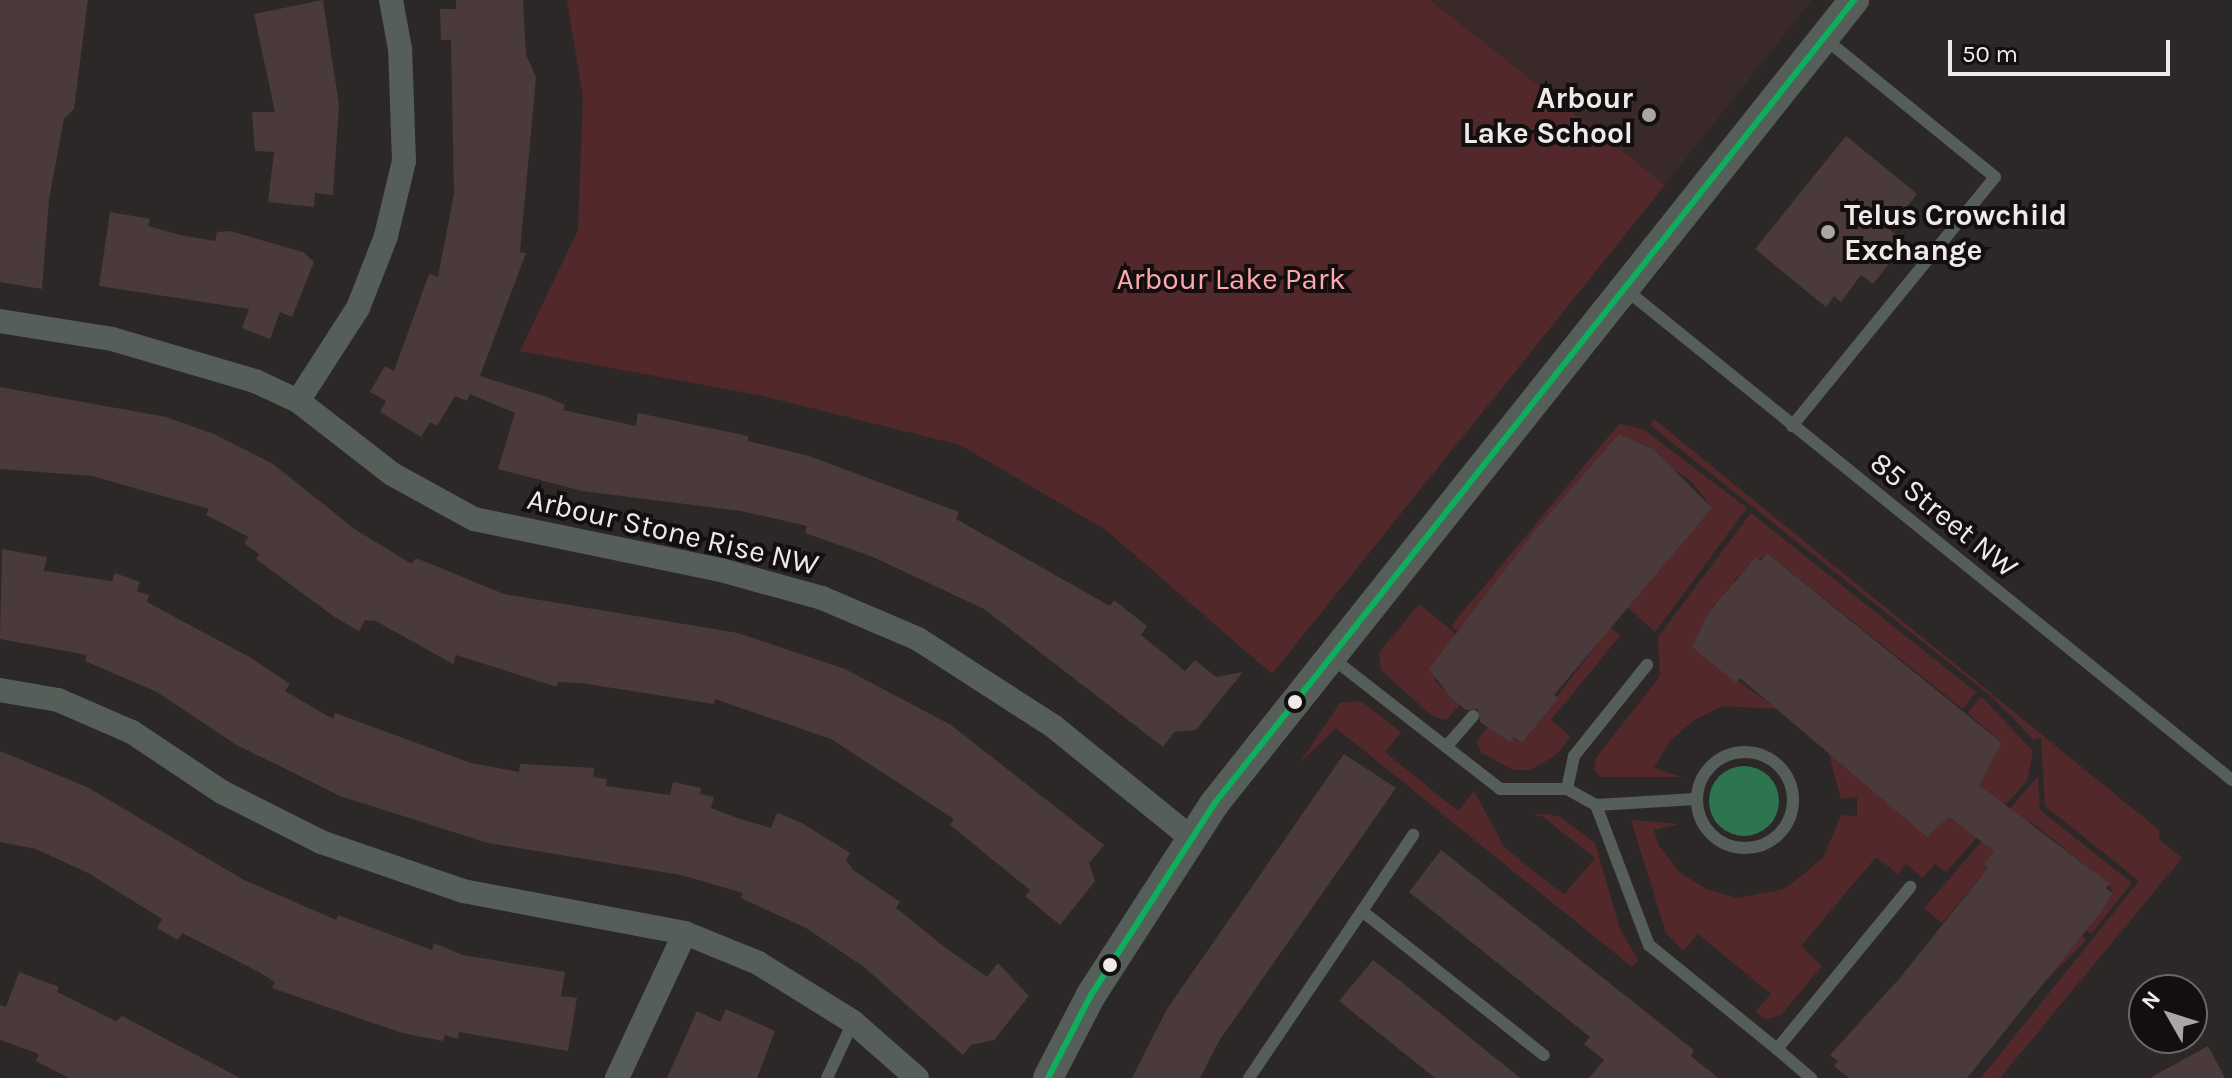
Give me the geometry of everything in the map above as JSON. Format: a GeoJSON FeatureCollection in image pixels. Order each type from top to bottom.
{"type":"FeatureCollection","features":[{"type":"Feature","properties":{"kind":"street"},"geometry":{"type":"LineString","coordinates":[[298,401],[358,308],[386,236],[404,161],[400,49],[391,0]]}},
{"type":"Feature","properties":{"kind":"street"},"geometry":{"type":"LineString","coordinates":[[1048,1078],[1190,837],[1330,656],[1854,0]]}},
{"type":"Feature","properties":{"kind":"street","name":"Arbour Stone Rise NW"},"geometry":{"type":"LineString","coordinates":[[0,321],[112,339],[255,381],[298,401],[392,474],[474,519],[721,570],[822,598],[918,639],[1053,726],[1190,837]]}},
{"type":"Feature","properties":{"kind":"street"},"geometry":{"type":"LineString","coordinates":[[0,690],[58,700],[132,732],[222,792],[321,842],[463,891],[685,933],[758,963],[853,1022],[917,1078]]}},
{"type":"Feature","properties":{"kind":"street"},"geometry":{"type":"LineString","coordinates":[[617,1078],[685,933]]}},
{"type":"Feature","properties":{"kind":"lane"},"geometry":{"type":"LineString","coordinates":[[1792,426],[1995,177],[1824,38]]}},
{"type":"Feature","properties":{"kind":"lane","name":"85 Street NW"},"geometry":{"type":"LineString","coordinates":[[1625,289],[2232,780]]}},
{"type":"Feature","properties":{"kind":"lane"},"geometry":{"type":"LineString","coordinates":[[1330,656],[1446,747],[1511,793],[1567,789],[1596,805],[1696,799]]}},
{"type":"Feature","properties":{"kind":"lane"},"geometry":{"type":"LineString","coordinates":[[1567,789],[1574,756],[1647,665]]}},
{"type":"Feature","properties":{"kind":"lane"},"geometry":{"type":"LineString","coordinates":[[1446,747],[1473,716]]}},
{"type":"Feature","properties":{"kind":"lane"},"geometry":{"type":"LineString","coordinates":[[1750,752],[1779,766],[1791,786],[1793,810],[1770,841],[1731,847],[1706,829],[1696,799],[1707,769],[1734,753],[1750,752]]}},
{"type":"Feature","properties":{"kind":"lane"},"geometry":{"type":"LineString","coordinates":[[1596,805],[1649,945],[1811,1078]]}},
{"type":"Feature","properties":{"kind":"lane"},"geometry":{"type":"LineString","coordinates":[[1249,1078],[1413,835]]}},
{"type":"Feature","properties":{"kind":"lane"},"geometry":{"type":"LineString","coordinates":[[1777,1049],[1910,887]]}},
{"type":"Feature","properties":{"kind":"lane"},"geometry":{"type":"LineString","coordinates":[[1362,911],[1544,1055]]}},
{"type":"Feature","properties":{"kind":"lane"},"geometry":{"type":"LineString","coordinates":[[827,1078],[853,1022]]}},
{"type":"Feature","properties":{"kind":"shaded area","name":"Arbour Lake School"},"geometry":{"type":"Polygon","coordinates":[[[1430,0],[1812,0],[1665,185],[1430,0]]]}},
{"type":"Feature","properties":{"kind":"shaded area"},"geometry":{"type":"Polygon","coordinates":[[[1737,766],[1751,766],[1764,771],[1774,781],[1779,801],[1774,821],[1764,831],[1751,836],[1737,836],[1724,831],[1714,821],[1709,808],[1709,794],[1714,781],[1724,771],[1737,766]]]}},
{"type":"Feature","properties":{"kind":"green space","name":"Arbour Lake Park"},"geometry":{"type":"Polygon","coordinates":[[[567,0],[1430,0],[1665,185],[1272,674],[1106,530],[960,445],[763,396],[520,351],[578,230],[583,97],[567,0]]]}},
{"type":"Feature","properties":{"kind":"green space"},"geometry":{"type":"Polygon","coordinates":[[[1654,419],[2159,830],[2159,839],[2182,858],[2000,1078],[1981,1078],[2139,881],[2045,806],[2041,737],[2034,740],[1992,697],[1650,425],[1654,419]]]}},
{"type":"Feature","properties":{"kind":"green space"},"geometry":{"type":"Polygon","coordinates":[[[1619,424],[1643,429],[1747,508],[1655,632],[1626,606],[1712,508],[1689,479],[1656,460],[1660,455],[1653,449],[1619,434],[1459,632],[1451,626],[1619,424]]]}},
{"type":"Feature","properties":{"kind":"green space"},"geometry":{"type":"Polygon","coordinates":[[[1751,513],[1976,692],[1963,709],[1767,553],[1736,578],[1720,608],[1714,604],[1692,647],[1777,709],[1723,706],[1694,720],[1670,741],[1654,768],[1681,777],[1601,777],[1594,770],[1596,758],[1660,676],[1658,637],[1751,513]]]}},
{"type":"Feature","properties":{"kind":"green space"},"geometry":{"type":"Polygon","coordinates":[[[1419,604],[1457,635],[1434,680],[1460,705],[1446,720],[1432,716],[1381,670],[1379,653],[1419,604]]]}},
{"type":"Feature","properties":{"kind":"green space"},"geometry":{"type":"Polygon","coordinates":[[[1610,627],[1620,636],[1551,720],[1571,737],[1556,755],[1530,770],[1514,770],[1481,753],[1477,741],[1489,725],[1522,743],[1610,627]]]}},
{"type":"Feature","properties":{"kind":"green space"},"geometry":{"type":"Polygon","coordinates":[[[1981,696],[2033,751],[2027,781],[1946,872],[1935,864],[1922,878],[1906,864],[1898,874],[1876,857],[1801,946],[1822,966],[1781,1015],[1766,1019],[1755,1012],[1771,994],[1698,934],[1683,951],[1666,933],[1631,820],[1679,824],[1654,830],[1659,846],[1679,872],[1706,889],[1738,898],[1785,889],[1823,858],[1841,815],[1857,816],[1857,797],[1841,799],[1828,751],[1927,837],[1949,817],[1961,826],[1988,792],[1979,785],[2002,743],[1968,713],[1981,696]]]}},
{"type":"Feature","properties":{"kind":"green space"},"geometry":{"type":"Polygon","coordinates":[[[1361,701],[1401,732],[1385,752],[1458,811],[1474,791],[1505,848],[1564,895],[1595,858],[1542,816],[1532,815],[1561,817],[1595,843],[1620,929],[1638,960],[1632,967],[1336,728],[1299,764],[1340,703],[1361,701]]]}},
{"type":"Feature","properties":{"kind":"green space"},"geometry":{"type":"Polygon","coordinates":[[[2038,776],[2040,810],[2132,883],[2091,934],[2086,930],[2113,894],[2109,884],[2031,822],[1984,864],[1988,868],[1942,923],[1924,908],[2038,776]]]}},
{"type":"Feature","properties":{"kind":"green space"},"geometry":{"type":"Polygon","coordinates":[[[2082,936],[2086,940],[1962,1064],[1958,1060],[2082,936]]]}},
{"type":"Feature","properties":{"kind":"building"},"geometry":{"type":"Polygon","coordinates":[[[0,0],[88,0],[74,109],[64,119],[49,199],[42,289],[0,282],[0,0]]]}},
{"type":"Feature","properties":{"kind":"building"},"geometry":{"type":"Polygon","coordinates":[[[323,0],[339,105],[333,195],[315,193],[314,207],[268,202],[274,152],[255,151],[252,112],[275,112],[254,14],[323,0]]]}},
{"type":"Feature","properties":{"kind":"building"},"geometry":{"type":"Polygon","coordinates":[[[456,0],[523,0],[526,55],[536,77],[520,252],[526,253],[480,376],[547,397],[565,405],[563,410],[636,426],[638,413],[748,436],[748,441],[809,456],[959,512],[956,519],[1110,606],[1114,600],[1147,626],[1141,635],[1185,671],[1195,660],[1216,677],[1243,672],[1196,730],[1174,732],[1163,747],[984,609],[873,557],[805,533],[807,526],[741,511],[582,491],[498,469],[515,413],[470,394],[467,401],[455,396],[437,426],[430,422],[421,437],[380,412],[386,401],[370,392],[385,366],[394,371],[429,274],[438,277],[454,194],[451,40],[441,40],[440,9],[456,9],[456,0]]]}},
{"type":"Feature","properties":{"kind":"building","name":"Telus Crowchild Exchange"},"geometry":{"type":"Polygon","coordinates":[[[1846,136],[1917,194],[1889,229],[1906,243],[1873,284],[1861,275],[1841,302],[1834,296],[1826,307],[1755,249],[1846,136]]]}},
{"type":"Feature","properties":{"kind":"building"},"geometry":{"type":"Polygon","coordinates":[[[110,212],[150,219],[148,226],[180,235],[215,241],[217,232],[230,231],[303,252],[314,262],[292,317],[280,312],[270,339],[242,328],[249,309],[99,286],[110,212]]]}},
{"type":"Feature","properties":{"kind":"building"},"geometry":{"type":"Polygon","coordinates":[[[0,387],[166,417],[214,434],[273,464],[356,530],[412,564],[416,558],[504,594],[738,633],[845,669],[951,725],[1104,845],[1089,863],[1095,881],[1060,925],[1025,896],[1030,890],[950,825],[954,819],[831,739],[715,699],[714,704],[581,683],[558,682],[557,687],[456,655],[453,664],[376,621],[365,620],[359,631],[336,618],[256,559],[259,554],[244,543],[249,537],[206,515],[209,509],[92,476],[0,469],[0,387]]]}},
{"type":"Feature","properties":{"kind":"building"},"geometry":{"type":"Polygon","coordinates":[[[1619,434],[1653,449],[1712,508],[1554,695],[1558,698],[1522,743],[1514,737],[1510,742],[1480,722],[1478,709],[1466,710],[1451,698],[1429,669],[1533,533],[1619,434]]]}},
{"type":"Feature","properties":{"kind":"building"},"geometry":{"type":"Polygon","coordinates":[[[2,549],[47,557],[44,571],[112,581],[115,573],[140,582],[137,591],[149,595],[147,602],[251,658],[290,684],[285,691],[333,719],[335,713],[471,763],[519,772],[520,764],[594,768],[593,777],[607,779],[606,786],[670,795],[673,782],[701,788],[700,794],[714,797],[711,808],[737,818],[771,828],[777,813],[802,823],[850,853],[846,860],[853,870],[900,902],[896,908],[947,949],[987,977],[998,963],[1029,996],[994,1040],[971,1045],[963,1055],[864,967],[806,928],[741,898],[743,893],[681,875],[488,843],[340,796],[235,744],[157,692],[85,661],[87,655],[0,639],[2,549]]]}},
{"type":"Feature","properties":{"kind":"building"},"geometry":{"type":"Polygon","coordinates":[[[1767,553],[2002,743],[1979,785],[2110,884],[2106,888],[2113,894],[2101,912],[1967,1078],[1849,1078],[1834,1066],[1838,1061],[1830,1055],[1899,979],[1988,868],[1984,864],[1994,851],[1949,817],[1927,837],[1740,678],[1736,683],[1692,647],[1709,612],[1756,557],[1760,561],[1767,553]]]}},
{"type":"Feature","properties":{"kind":"building"},"geometry":{"type":"Polygon","coordinates":[[[0,751],[87,787],[244,880],[336,920],[338,915],[432,950],[434,943],[463,955],[565,972],[561,996],[577,998],[568,1051],[459,1032],[458,1039],[445,1035],[443,1041],[402,1033],[272,988],[275,982],[259,972],[182,933],[178,940],[157,928],[162,919],[90,874],[36,849],[0,842],[0,751]]]}},
{"type":"Feature","properties":{"kind":"building"},"geometry":{"type":"Polygon","coordinates":[[[1344,754],[1396,788],[1219,1041],[1200,1078],[1132,1078],[1167,1009],[1344,754]]]}},
{"type":"Feature","properties":{"kind":"building"},"geometry":{"type":"Polygon","coordinates":[[[1441,850],[1694,1050],[1691,1056],[1718,1078],[1589,1078],[1604,1060],[1584,1044],[1590,1037],[1409,892],[1441,850]]]}},
{"type":"Feature","properties":{"kind":"building"},"geometry":{"type":"Polygon","coordinates":[[[1373,960],[1520,1078],[1435,1078],[1339,1001],[1373,960]]]}},
{"type":"Feature","properties":{"kind":"building"},"geometry":{"type":"Polygon","coordinates":[[[19,972],[59,987],[57,992],[116,1021],[122,1016],[240,1078],[69,1078],[36,1061],[39,1054],[0,1040],[0,1005],[6,1007],[19,972]]]}},
{"type":"Feature","properties":{"kind":"building"},"geometry":{"type":"Polygon","coordinates":[[[726,1009],[775,1031],[757,1078],[667,1078],[697,1011],[720,1022],[726,1009]]]}},
{"type":"Feature","properties":{"kind":"building"},"geometry":{"type":"Polygon","coordinates":[[[2208,1046],[2225,1078],[2150,1078],[2194,1054],[2208,1054],[2208,1046]]]}},
{"type":"Feature","properties":{"kind":"transit line"},"geometry":{"type":"LineString","coordinates":[[1048,1078],[1091,995],[1214,804],[1854,0]]}},
{"type":"Feature","properties":{"kind":"place","name":"Arbour Lake School"},"geometry":{"type":"Point","coordinates":[1649,115]}},
{"type":"Feature","properties":{"kind":"place","name":"Telus Crowchild Exchange"},"geometry":{"type":"Point","coordinates":[1828,232]}}]}
